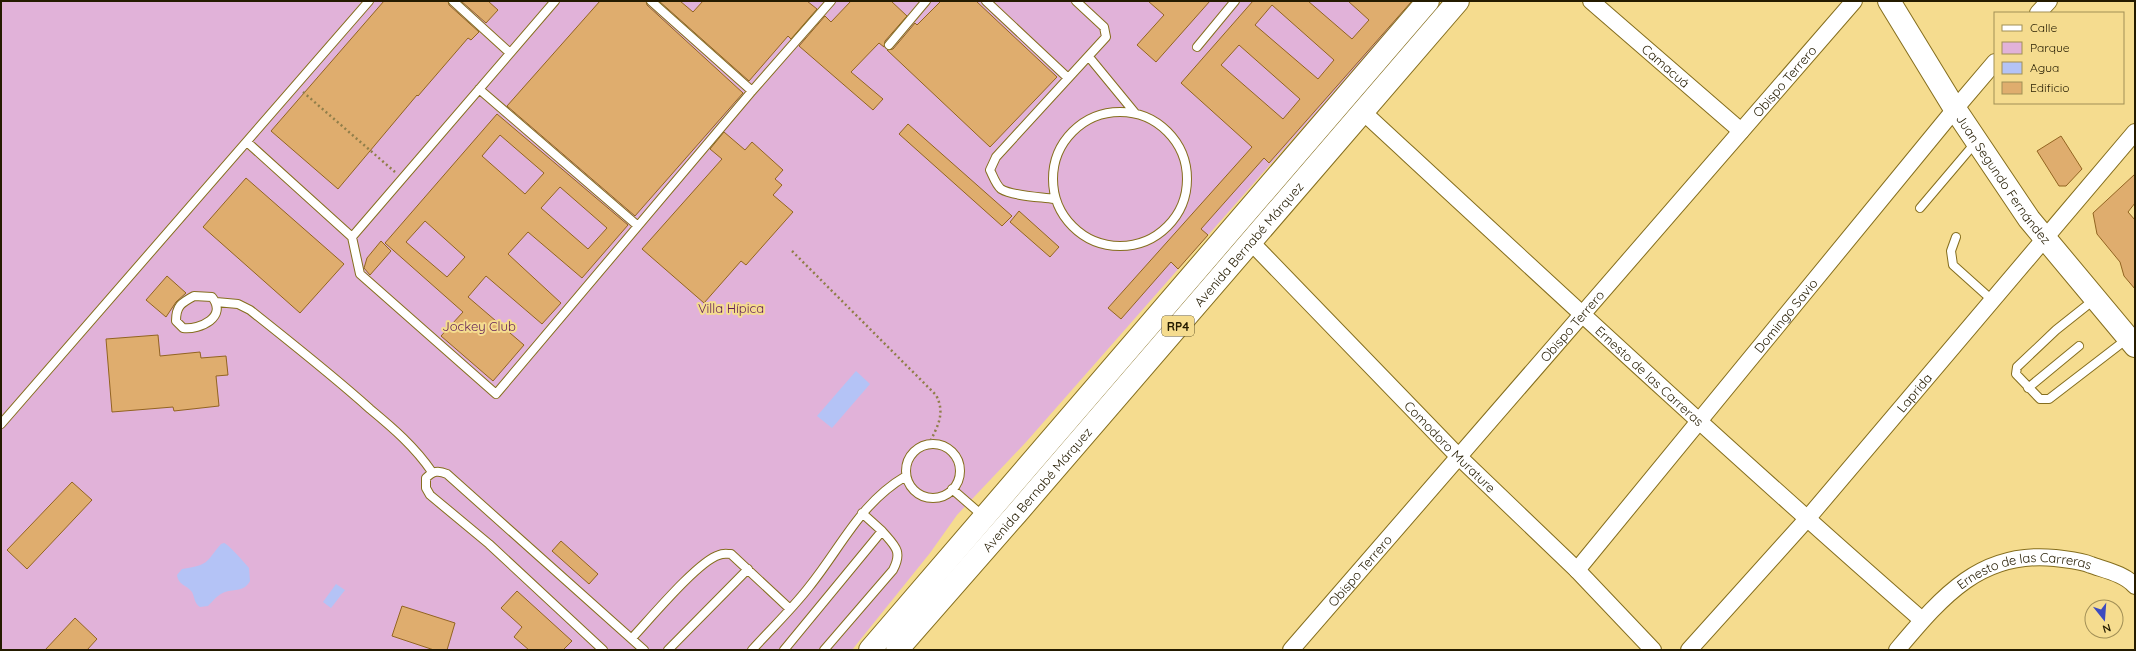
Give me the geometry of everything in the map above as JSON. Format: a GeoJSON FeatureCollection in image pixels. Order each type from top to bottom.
{"type":"FeatureCollection","features":[{"type":"Feature","properties":{"kind":"main road","name":"Avenida Bernabé Márquez"},"geometry":{"type":"LineString","coordinates":[[897,650],[992,525],[1428,1]]}},
{"type":"Feature","properties":{"kind":"main road","name":"Avenida Bernabé Márquez"},"geometry":{"type":"LineString","coordinates":[[870,650],[992,525],[1250,241],[1458,1]]}},
{"type":"Feature","properties":{"kind":"main road","name":"Juan Segundo Fernández"},"geometry":{"type":"LineString","coordinates":[[1889,1],[1954,109],[2029,220],[2045,237],[2132,342]]}},
{"type":"Feature","properties":{"kind":"street","name":"Camacuá"},"geometry":{"type":"LineString","coordinates":[[1591,1],[1741,131]]}},
{"type":"Feature","properties":{"kind":"street","name":"Obispo Terrero"},"geometry":{"type":"LineString","coordinates":[[1290,650],[1458,456],[1583,315],[1854,1]]}},
{"type":"Feature","properties":{"kind":"street"},"geometry":{"type":"LineString","coordinates":[[2039,12],[2049,1]]}},
{"type":"Feature","properties":{"kind":"street","name":"Domingo Savio"},"geometry":{"type":"LineString","coordinates":[[1577,570],[1954,109],[1994,63]]}},
{"type":"Feature","properties":{"kind":"street","name":"Ernesto de las Carreras"},"geometry":{"type":"LineString","coordinates":[[1362,111],[1807,519],[1922,620]]}},
{"type":"Feature","properties":{"kind":"street","name":"Laprida"},"geometry":{"type":"LineString","coordinates":[[1689,650],[1807,519],[2135,132]]}},
{"type":"Feature","properties":{"kind":"street","name":"Comodoro Murature"},"geometry":{"type":"LineString","coordinates":[[1250,241],[1458,456],[1577,570],[1653,650]]}},
{"type":"Feature","properties":{"kind":"street","name":"Ernesto de las Carreras"},"geometry":{"type":"LineString","coordinates":[[1897,650],[1922,620],[1963,581],[1989,567],[2013,558],[2043,557],[2081,561],[2112,572],[2135,584]]}},
{"type":"Feature","properties":{"kind":"lane"},"geometry":{"type":"LineString","coordinates":[[1,424],[369,1]]}},
{"type":"Feature","properties":{"kind":"lane"},"geometry":{"type":"LineString","coordinates":[[453,1],[510,53]]}},
{"type":"Feature","properties":{"kind":"lane"},"geometry":{"type":"LineString","coordinates":[[352,237],[555,1]]}},
{"type":"Feature","properties":{"kind":"lane"},"geometry":{"type":"LineString","coordinates":[[650,1],[752,91]]}},
{"type":"Feature","properties":{"kind":"lane"},"geometry":{"type":"LineString","coordinates":[[247,142],[352,237],[360,274],[496,394],[752,91],[831,1]]}},
{"type":"Feature","properties":{"kind":"lane"},"geometry":{"type":"LineString","coordinates":[[889,45],[926,1]]}},
{"type":"Feature","properties":{"kind":"lane"},"geometry":{"type":"LineString","coordinates":[[986,1],[1068,78]]}},
{"type":"Feature","properties":{"kind":"lane"},"geometry":{"type":"LineString","coordinates":[[1054,199],[1013,193],[1001,189],[990,170],[996,157],[1106,37],[1106,31],[1076,1]]}},
{"type":"Feature","properties":{"kind":"lane"},"geometry":{"type":"LineString","coordinates":[[1197,47],[1235,1]]}},
{"type":"Feature","properties":{"kind":"lane"},"geometry":{"type":"LineString","coordinates":[[1089,57],[1135,113]]}},
{"type":"Feature","properties":{"kind":"lane"},"geometry":{"type":"LineString","coordinates":[[479,89],[638,226]]}},
{"type":"Feature","properties":{"kind":"lane"},"geometry":{"type":"LineString","coordinates":[[1112,112],[1135,113],[1157,122],[1174,139],[1185,160],[1188,183],[1182,206],[1169,226],[1150,240],[1128,247],[1104,246],[1082,236],[1065,220],[1054,199],[1052,176],[1057,153],[1070,133],[1089,119],[1112,112]]}},
{"type":"Feature","properties":{"kind":"lane"},"geometry":{"type":"LineString","coordinates":[[1920,208],[1977,142]]}},
{"type":"Feature","properties":{"kind":"lane"},"geometry":{"type":"LineString","coordinates":[[1956,238],[1951,251],[1953,265],[1992,300]]}},
{"type":"Feature","properties":{"kind":"lane"},"geometry":{"type":"LineString","coordinates":[[194,296],[212,296],[216,302],[217,309],[214,317],[207,324],[194,329],[183,328],[176,321],[176,311],[183,302],[194,296]]}},
{"type":"Feature","properties":{"kind":"lane"},"geometry":{"type":"LineString","coordinates":[[2096,298],[2056,330],[2017,367],[2016,374],[2040,399],[2049,399],[2132,342]]}},
{"type":"Feature","properties":{"kind":"lane"},"geometry":{"type":"LineString","coordinates":[[216,302],[238,304],[250,310],[343,384],[419,453],[432,472]]}},
{"type":"Feature","properties":{"kind":"lane"},"geometry":{"type":"LineString","coordinates":[[2028,388],[2079,346]]}},
{"type":"Feature","properties":{"kind":"lane"},"geometry":{"type":"LineString","coordinates":[[929,444],[946,447],[957,460],[959,475],[952,489],[938,497],[926,496],[915,491],[909,484],[906,476],[906,467],[914,452],[929,444]]}},
{"type":"Feature","properties":{"kind":"lane"},"geometry":{"type":"LineString","coordinates":[[603,650],[489,544],[430,495],[426,488],[426,478],[432,472],[440,471],[447,474],[644,650]]}},
{"type":"Feature","properties":{"kind":"lane"},"geometry":{"type":"LineString","coordinates":[[752,650],[790,609],[824,568],[862,513],[888,486],[906,476]]}},
{"type":"Feature","properties":{"kind":"lane"},"geometry":{"type":"LineString","coordinates":[[952,489],[992,525]]}},
{"type":"Feature","properties":{"kind":"lane"},"geometry":{"type":"LineString","coordinates":[[824,650],[893,570],[899,556],[895,546],[882,531],[862,513]]}},
{"type":"Feature","properties":{"kind":"lane"},"geometry":{"type":"LineString","coordinates":[[784,650],[882,531]]}},
{"type":"Feature","properties":{"kind":"lane"},"geometry":{"type":"LineString","coordinates":[[632,638],[697,568],[717,555],[731,554],[790,609]]}},
{"type":"Feature","properties":{"kind":"lane"},"geometry":{"type":"LineString","coordinates":[[668,650],[748,569]]}},
{"type":"Feature","properties":{"kind":"path"},"geometry":{"type":"LineString","coordinates":[[295,86],[402,178]]}},
{"type":"Feature","properties":{"kind":"path"},"geometry":{"type":"LineString","coordinates":[[792,251],[936,395],[942,411],[939,423],[929,444]]}},
{"type":"Feature","properties":{"kind":"green space","name":"Jockey Club"},"geometry":{"type":"Polygon","coordinates":[[[1,1],[1414,1],[1027,441],[957,515],[930,553],[852,650],[1,650],[1,1]]]}},
{"type":"Feature","properties":{"kind":"water"},"geometry":{"type":"Polygon","coordinates":[[[856,371],[870,384],[832,428],[817,416],[856,371]]]}},
{"type":"Feature","properties":{"kind":"water"},"geometry":{"type":"Polygon","coordinates":[[[224,543],[249,568],[250,581],[248,585],[242,589],[222,593],[217,596],[208,606],[200,607],[192,592],[179,581],[177,575],[182,569],[197,566],[206,562],[221,544],[224,543]]]}},
{"type":"Feature","properties":{"kind":"water"},"geometry":{"type":"Polygon","coordinates":[[[336,584],[345,590],[331,608],[323,602],[336,584]]]}},
{"type":"Feature","properties":{"kind":"building"},"geometry":{"type":"Polygon","coordinates":[[[384,1],[448,1],[449,5],[479,32],[471,40],[468,38],[418,96],[417,95],[338,189],[271,131],[384,1]]]}},
{"type":"Feature","properties":{"kind":"building"},"geometry":{"type":"Polygon","coordinates":[[[461,1],[488,1],[498,10],[486,23],[461,1]]]}},
{"type":"Feature","properties":{"kind":"building"},"geometry":{"type":"Polygon","coordinates":[[[600,1],[646,1],[647,5],[743,93],[635,216],[507,106],[600,1]]]}},
{"type":"Feature","properties":{"kind":"building"},"geometry":{"type":"Polygon","coordinates":[[[659,1],[680,1],[693,12],[703,1],[807,1],[817,9],[791,39],[788,36],[749,81],[659,1]]]}},
{"type":"Feature","properties":{"kind":"building"},"geometry":{"type":"Polygon","coordinates":[[[851,1],[891,1],[907,16],[885,41],[884,47],[879,43],[851,72],[883,99],[873,110],[799,46],[825,16],[831,22],[851,1]]]}},
{"type":"Feature","properties":{"kind":"building"},"geometry":{"type":"Polygon","coordinates":[[[941,1],[976,1],[1057,77],[990,147],[887,50],[893,49],[915,23],[917,25],[941,1]]]}},
{"type":"Feature","properties":{"kind":"building"},"geometry":{"type":"Polygon","coordinates":[[[1148,1],[1210,1],[1156,62],[1137,45],[1164,15],[1148,1]]]}},
{"type":"Feature","properties":{"kind":"building"},"geometry":{"type":"Polygon","coordinates":[[[1253,1],[1308,1],[1352,39],[1369,20],[1348,1],[1412,1],[1269,163],[1264,158],[1201,229],[1208,235],[1178,269],[1171,262],[1121,319],[1108,308],[1252,147],[1181,83],[1253,1]],[[1272,5],[1255,25],[1318,79],[1334,60],[1272,5]],[[1239,45],[1221,65],[1283,119],[1300,99],[1239,45]]]}},
{"type":"Feature","properties":{"kind":"building"},"geometry":{"type":"Polygon","coordinates":[[[497,114],[628,225],[582,278],[528,232],[508,254],[561,303],[542,324],[486,276],[468,297],[524,345],[493,381],[441,336],[463,312],[385,243],[497,114]],[[500,135],[482,156],[525,194],[544,173],[500,135]],[[560,187],[541,208],[588,249],[607,228],[560,187]],[[425,221],[406,242],[447,277],[465,257],[425,221]]]}},
{"type":"Feature","properties":{"kind":"building"},"geometry":{"type":"Polygon","coordinates":[[[908,124],[1012,216],[1002,226],[899,134],[908,124]]]}},
{"type":"Feature","properties":{"kind":"building"},"geometry":{"type":"Polygon","coordinates":[[[724,132],[745,150],[752,142],[783,170],[775,179],[782,185],[773,195],[793,212],[746,265],[741,261],[704,303],[642,249],[722,159],[710,149],[724,132]]]}},
{"type":"Feature","properties":{"kind":"building"},"geometry":{"type":"Polygon","coordinates":[[[2061,136],[2082,169],[2066,186],[2059,186],[2037,151],[2061,136]]]}},
{"type":"Feature","properties":{"kind":"building"},"geometry":{"type":"Polygon","coordinates":[[[2135,174],[2135,203],[2128,212],[2135,220],[2135,289],[2124,276],[2120,262],[2097,234],[2093,213],[2135,174]]]}},
{"type":"Feature","properties":{"kind":"building"},"geometry":{"type":"Polygon","coordinates":[[[246,178],[344,264],[300,313],[203,227],[246,178]]]}},
{"type":"Feature","properties":{"kind":"building"},"geometry":{"type":"Polygon","coordinates":[[[1019,211],[1059,247],[1050,257],[1010,222],[1019,211]]]}},
{"type":"Feature","properties":{"kind":"building"},"geometry":{"type":"Polygon","coordinates":[[[381,241],[391,251],[370,275],[364,268],[367,258],[381,241]]]}},
{"type":"Feature","properties":{"kind":"building"},"geometry":{"type":"Polygon","coordinates":[[[167,276],[186,293],[176,302],[166,317],[146,300],[167,276]]]}},
{"type":"Feature","properties":{"kind":"building"},"geometry":{"type":"Polygon","coordinates":[[[158,335],[160,356],[200,352],[201,358],[226,356],[228,375],[216,376],[219,406],[174,411],[173,407],[112,412],[106,339],[158,335]]]}},
{"type":"Feature","properties":{"kind":"building"},"geometry":{"type":"Polygon","coordinates":[[[72,482],[92,500],[27,569],[7,550],[72,482]]]}},
{"type":"Feature","properties":{"kind":"building"},"geometry":{"type":"Polygon","coordinates":[[[561,541],[598,574],[589,584],[552,551],[561,541]]]}},
{"type":"Feature","properties":{"kind":"building"},"geometry":{"type":"Polygon","coordinates":[[[517,591],[572,641],[563,650],[529,650],[514,637],[522,627],[501,608],[517,591]]]}},
{"type":"Feature","properties":{"kind":"building"},"geometry":{"type":"Polygon","coordinates":[[[402,606],[455,623],[447,650],[434,650],[392,636],[402,606]]]}},
{"type":"Feature","properties":{"kind":"building"},"geometry":{"type":"Polygon","coordinates":[[[75,618],[97,639],[87,650],[45,650],[75,618]]]}},
{"type":"Feature","properties":{"kind":"park label","name":"Villa Hípica"},"geometry":{"type":"Point","coordinates":[731,308]}}]}
